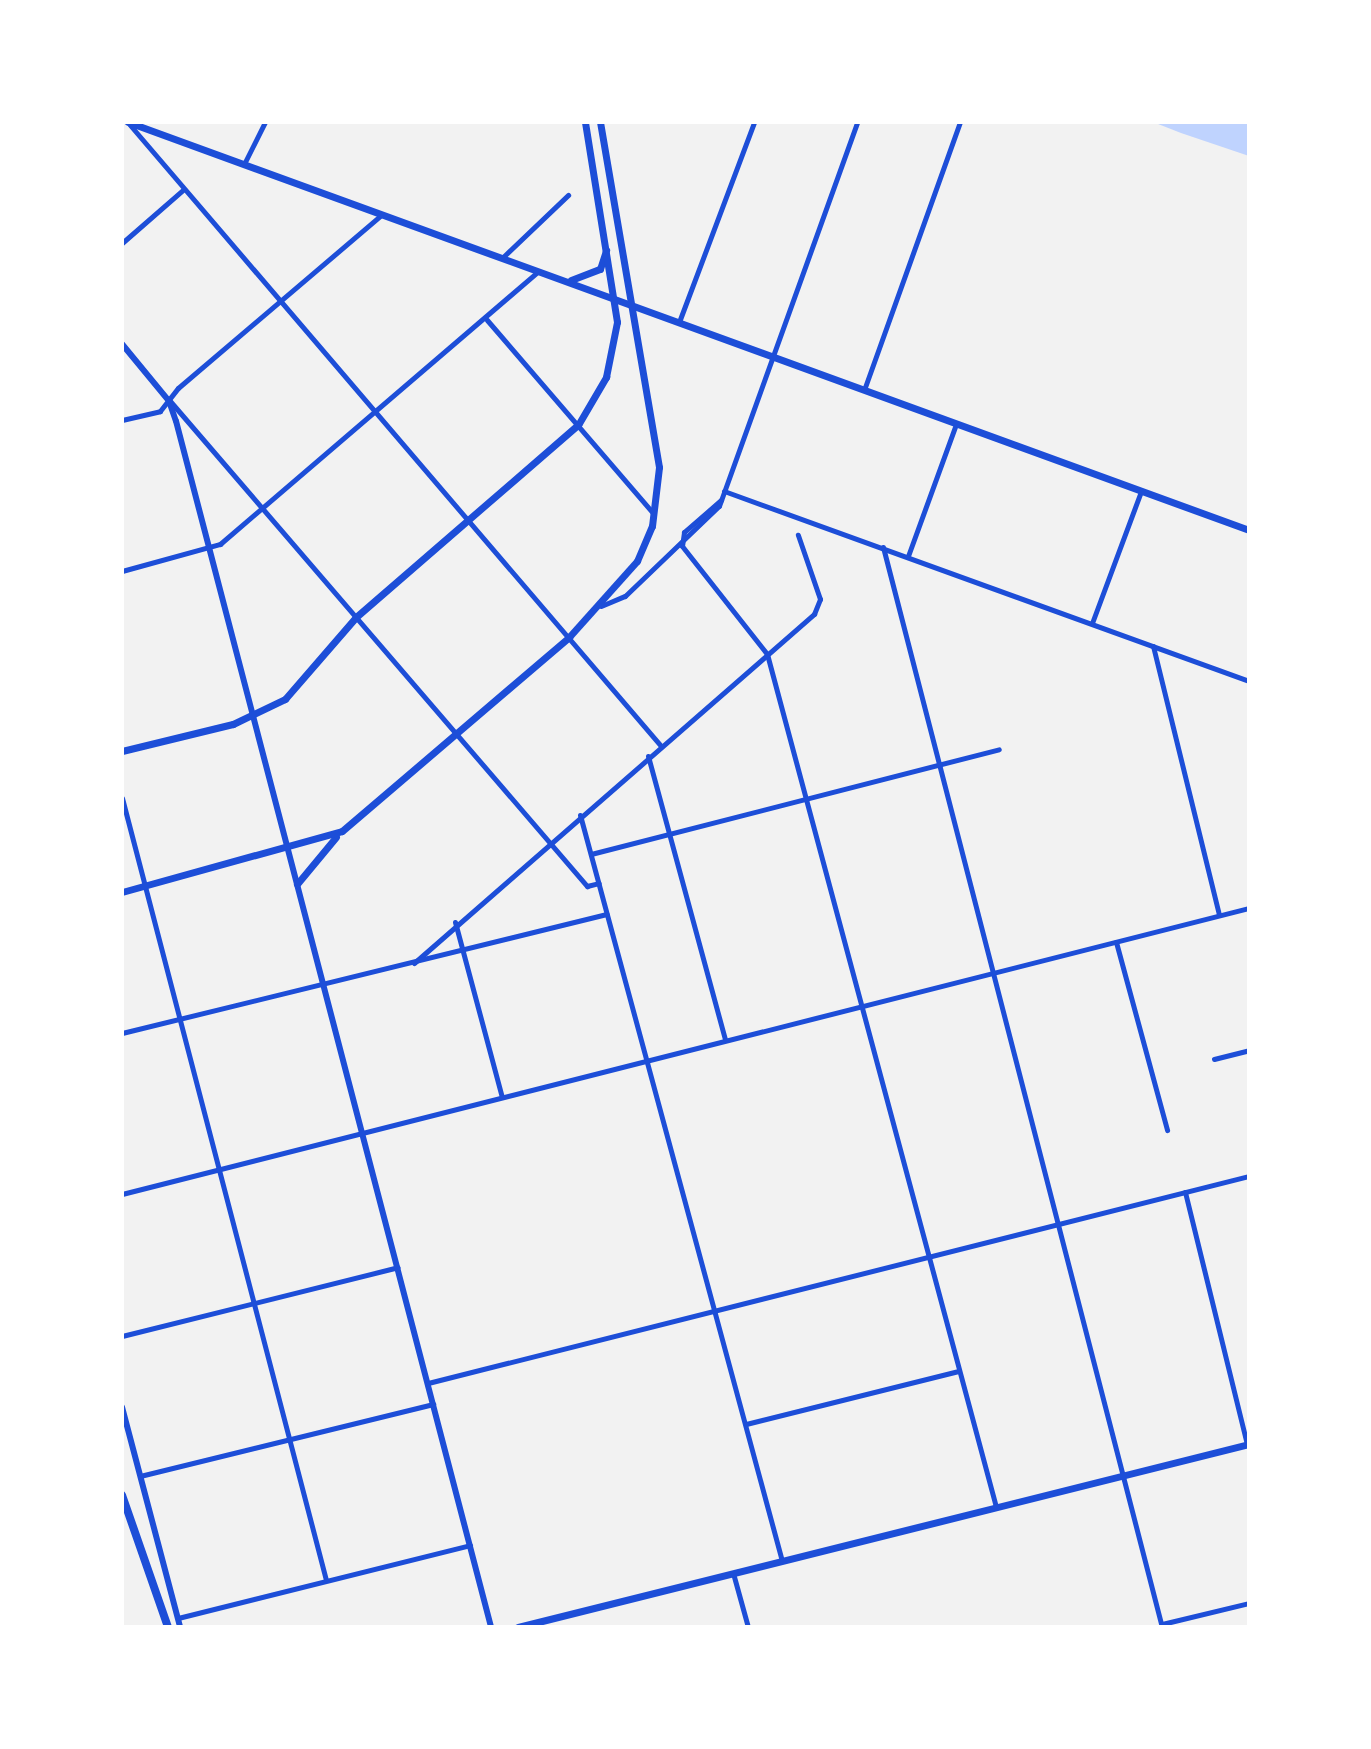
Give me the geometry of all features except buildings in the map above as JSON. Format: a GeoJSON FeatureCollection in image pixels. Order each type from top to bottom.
{"type":"FeatureCollection","features":[{"type":"Feature","properties":{"kind":"highway"},"geometry":{"type":"LineString","coordinates":[[122,1495],[168,1627]]}},
{"type":"Feature","properties":{"kind":"main road"},"geometry":{"type":"LineString","coordinates":[[122,751],[253,716],[285,699],[356,617],[578,425],[611,363],[616,297],[585,122]]}},
{"type":"Feature","properties":{"kind":"main road"},"geometry":{"type":"LineString","coordinates":[[297,884],[342,831],[569,637],[601,606],[637,561],[654,515],[657,451],[600,122]]}},
{"type":"Feature","properties":{"kind":"main road"},"geometry":{"type":"LineString","coordinates":[[129,123],[616,297],[1249,530]]}},
{"type":"Feature","properties":{"kind":"main road"},"geometry":{"type":"LineString","coordinates":[[569,280],[600,269],[607,243]]}},
{"type":"Feature","properties":{"kind":"main road"},"geometry":{"type":"LineString","coordinates":[[122,892],[289,851],[342,831]]}},
{"type":"Feature","properties":{"kind":"main road"},"geometry":{"type":"LineString","coordinates":[[518,1627],[1248,1445]]}},
{"type":"Feature","properties":{"kind":"street"},"geometry":{"type":"LineString","coordinates":[[243,165],[265,122]]}},
{"type":"Feature","properties":{"kind":"street"},"geometry":{"type":"LineString","coordinates":[[679,322],[754,122]]}},
{"type":"Feature","properties":{"kind":"street"},"geometry":{"type":"LineString","coordinates":[[601,606],[625,596],[682,546],[721,500],[857,122]]}},
{"type":"Feature","properties":{"kind":"street"},"geometry":{"type":"LineString","coordinates":[[864,390],[960,122]]}},
{"type":"Feature","properties":{"kind":"street"},"geometry":{"type":"LineString","coordinates":[[129,123],[660,745]]}},
{"type":"Feature","properties":{"kind":"street"},"geometry":{"type":"LineString","coordinates":[[122,243],[184,189]]}},
{"type":"Feature","properties":{"kind":"street"},"geometry":{"type":"LineString","coordinates":[[503,257],[568,195]]}},
{"type":"Feature","properties":{"kind":"street"},"geometry":{"type":"LineString","coordinates":[[122,420],[160,411],[280,300],[382,214]]}},
{"type":"Feature","properties":{"kind":"street"},"geometry":{"type":"LineString","coordinates":[[122,571],[210,548],[264,509],[487,320],[538,270]]}},
{"type":"Feature","properties":{"kind":"street"},"geometry":{"type":"LineString","coordinates":[[487,320],[654,515]]}},
{"type":"Feature","properties":{"kind":"street"},"geometry":{"type":"LineString","coordinates":[[122,344],[587,886],[599,883]]}},
{"type":"Feature","properties":{"kind":"street"},"geometry":{"type":"LineString","coordinates":[[169,401],[491,1627]]}},
{"type":"Feature","properties":{"kind":"street"},"geometry":{"type":"LineString","coordinates":[[908,556],[956,424]]}},
{"type":"Feature","properties":{"kind":"street"},"geometry":{"type":"LineString","coordinates":[[724,491],[1249,681]]}},
{"type":"Feature","properties":{"kind":"street"},"geometry":{"type":"LineString","coordinates":[[1092,623],[1141,491]]}},
{"type":"Feature","properties":{"kind":"street"},"geometry":{"type":"LineString","coordinates":[[414,963],[455,922],[819,607],[798,535]]}},
{"type":"Feature","properties":{"kind":"street"},"geometry":{"type":"LineString","coordinates":[[682,546],[767,654],[996,1507]]}},
{"type":"Feature","properties":{"kind":"street"},"geometry":{"type":"LineString","coordinates":[[883,547],[935,764],[1162,1626],[1249,1603]]}},
{"type":"Feature","properties":{"kind":"street"},"geometry":{"type":"LineString","coordinates":[[1153,646],[1219,915]]}},
{"type":"Feature","properties":{"kind":"street"},"geometry":{"type":"LineString","coordinates":[[591,854],[999,749]]}},
{"type":"Feature","properties":{"kind":"street"},"geometry":{"type":"LineString","coordinates":[[648,756],[725,1041]]}},
{"type":"Feature","properties":{"kind":"street"},"geometry":{"type":"LineString","coordinates":[[122,798],[326,1580]]}},
{"type":"Feature","properties":{"kind":"street"},"geometry":{"type":"LineString","coordinates":[[580,815],[782,1561]]}},
{"type":"Feature","properties":{"kind":"street"},"geometry":{"type":"LineString","coordinates":[[122,1194],[1249,908]]}},
{"type":"Feature","properties":{"kind":"street"},"geometry":{"type":"LineString","coordinates":[[122,1033],[607,914]]}},
{"type":"Feature","properties":{"kind":"street"},"geometry":{"type":"LineString","coordinates":[[455,922],[502,1097]]}},
{"type":"Feature","properties":{"kind":"street"},"geometry":{"type":"LineString","coordinates":[[1116,942],[1167,1130]]}},
{"type":"Feature","properties":{"kind":"street"},"geometry":{"type":"LineString","coordinates":[[1214,1059],[1249,1050]]}},
{"type":"Feature","properties":{"kind":"street"},"geometry":{"type":"LineString","coordinates":[[428,1383],[1249,1176]]}},
{"type":"Feature","properties":{"kind":"street"},"geometry":{"type":"LineString","coordinates":[[1185,1192],[1248,1445]]}},
{"type":"Feature","properties":{"kind":"street"},"geometry":{"type":"LineString","coordinates":[[122,1336],[398,1267]]}},
{"type":"Feature","properties":{"kind":"street"},"geometry":{"type":"LineString","coordinates":[[746,1424],[959,1371]]}},
{"type":"Feature","properties":{"kind":"street"},"geometry":{"type":"LineString","coordinates":[[140,1476],[433,1404]]}},
{"type":"Feature","properties":{"kind":"street"},"geometry":{"type":"LineString","coordinates":[[122,1407],[180,1627]]}},
{"type":"Feature","properties":{"kind":"street"},"geometry":{"type":"LineString","coordinates":[[178,1618],[470,1545]]}},
{"type":"Feature","properties":{"kind":"street"},"geometry":{"type":"LineString","coordinates":[[733,1573],[748,1627]]}},
{"type":"Feature","properties":{"kind":"water"},"geometry":{"type":"Polygon","coordinates":[[[1153,122],[1249,122],[1249,156],[1181,133],[1153,122]]]}}]}
